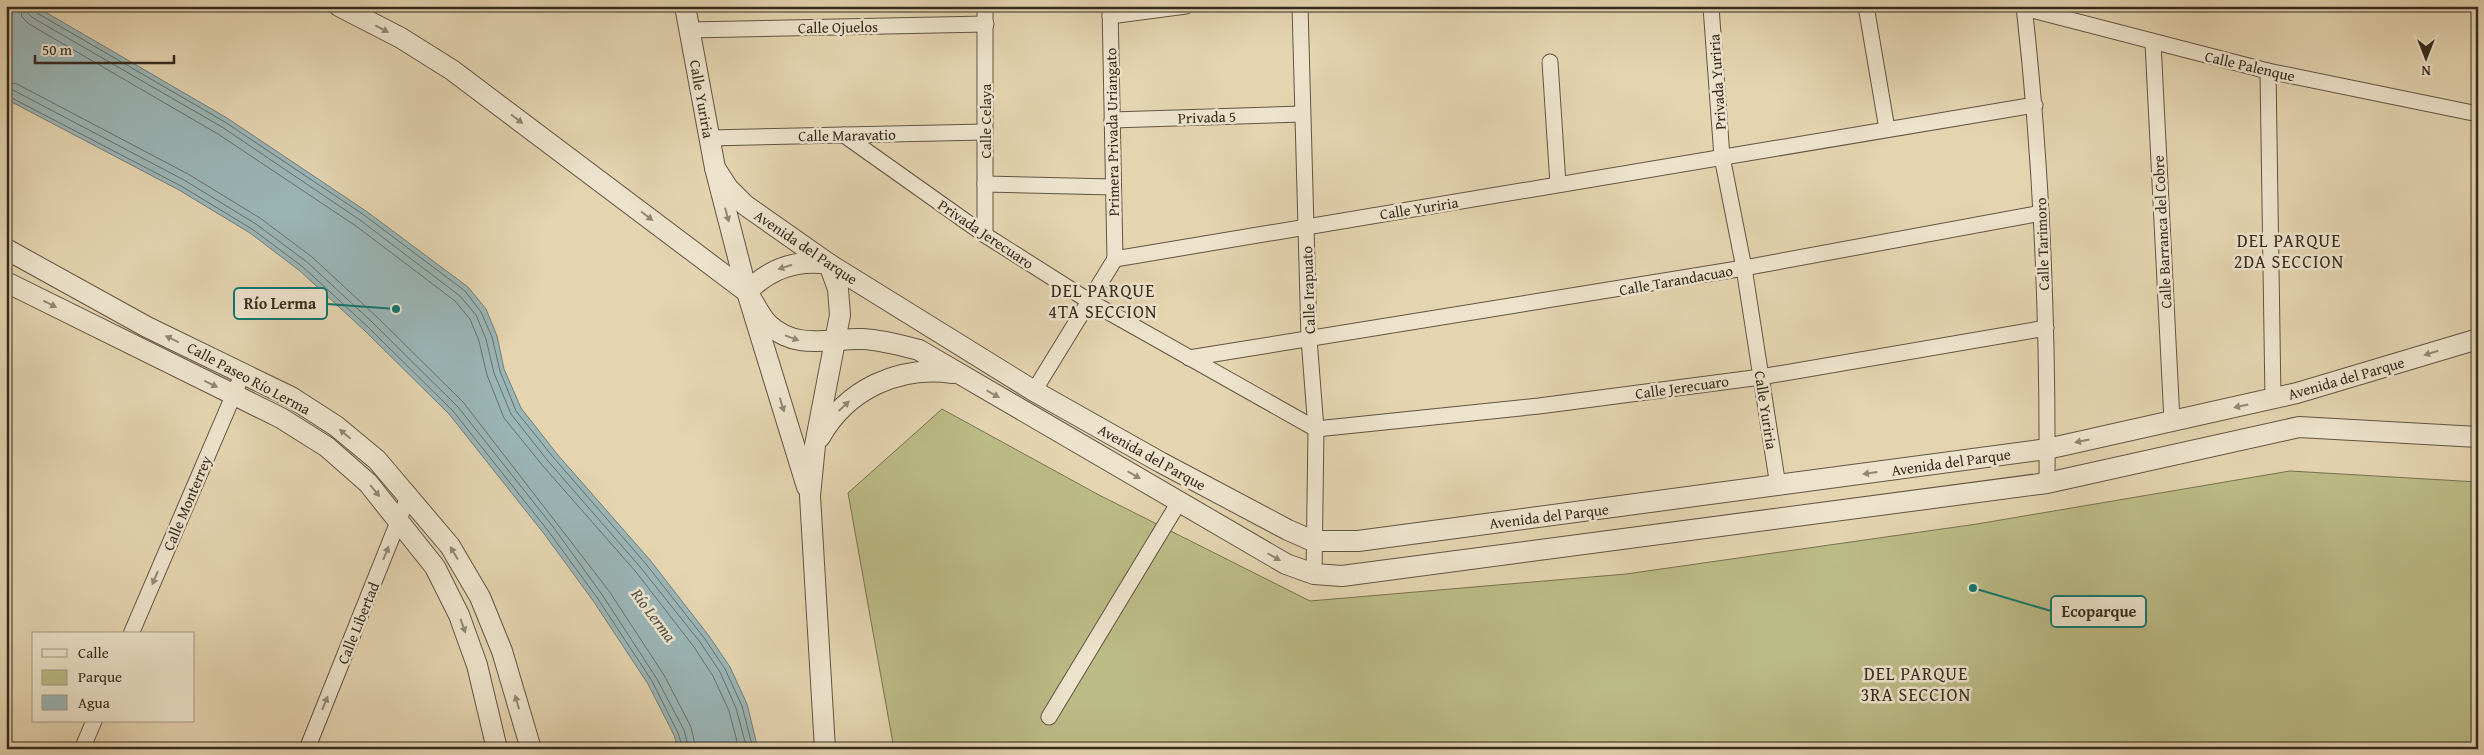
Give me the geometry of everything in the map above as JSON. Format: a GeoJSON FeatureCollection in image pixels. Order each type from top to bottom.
{"type":"FeatureCollection","features":[{"type":"Feature","properties":{"kind":"street"},"geometry":{"type":"LineString","coordinates":[[339,6],[400,38],[452,70],[748,292],[810,496]]}},
{"type":"Feature","properties":{"kind":"street","name":"Calle Yuriria"},"geometry":{"type":"LineString","coordinates":[[685,6],[708,138],[748,292]]}},
{"type":"Feature","properties":{"kind":"street","name":"Calle Celaya"},"geometry":{"type":"LineString","coordinates":[[985,6],[985,235]]}},
{"type":"Feature","properties":{"kind":"street"},"geometry":{"type":"LineString","coordinates":[[1110,11],[1186,6]]}},
{"type":"Feature","properties":{"kind":"street","name":"Calle Irapuato"},"geometry":{"type":"LineString","coordinates":[[1300,6],[1309,338],[1316,429],[1314,574]]}},
{"type":"Feature","properties":{"kind":"street"},"geometry":{"type":"LineString","coordinates":[[1866,6],[1887,129]]}},
{"type":"Feature","properties":{"kind":"street","name":"Privada Yuriria"},"geometry":{"type":"LineString","coordinates":[[1711,7],[1722,157]]}},
{"type":"Feature","properties":{"kind":"street","name":"Calle Palenque"},"geometry":{"type":"LineString","coordinates":[[2024,7],[2153,43],[2268,71],[2478,114]]}},
{"type":"Feature","properties":{"kind":"street","name":"Calle Tarimoro"},"geometry":{"type":"LineString","coordinates":[[2024,7],[2035,105],[2041,214],[2046,328],[2046,484]]}},
{"type":"Feature","properties":{"kind":"street","name":"Primera Privada Uriangato"},"geometry":{"type":"LineString","coordinates":[[1110,11],[1115,258]]}},
{"type":"Feature","properties":{"kind":"street","name":"Calle Ojuelos"},"geometry":{"type":"LineString","coordinates":[[690,30],[986,24]]}},
{"type":"Feature","properties":{"kind":"street","name":"Calle Barranca del Cobre"},"geometry":{"type":"LineString","coordinates":[[2153,43],[2172,421]]}},
{"type":"Feature","properties":{"kind":"street"},"geometry":{"type":"LineString","coordinates":[[1550,62],[1558,184]]}},
{"type":"Feature","properties":{"kind":"street"},"geometry":{"type":"LineString","coordinates":[[2268,71],[2273,399]]}},
{"type":"Feature","properties":{"kind":"street","name":"Calle Yuriria"},"geometry":{"type":"LineString","coordinates":[[1115,258],[2035,105]]}},
{"type":"Feature","properties":{"kind":"street","name":"Privada 5"},"geometry":{"type":"LineString","coordinates":[[1112,120],[1302,114]]}},
{"type":"Feature","properties":{"kind":"street","name":"Calle Maravatio"},"geometry":{"type":"LineString","coordinates":[[708,138],[985,132]]}},
{"type":"Feature","properties":{"kind":"street","name":"Privada Jerecuaro"},"geometry":{"type":"LineString","coordinates":[[844,135],[985,235],[1089,301],[1316,429]]}},
{"type":"Feature","properties":{"kind":"street","name":"Calle Yuriria"},"geometry":{"type":"LineString","coordinates":[[1722,157],[1744,268],[1778,486]]}},
{"type":"Feature","properties":{"kind":"street","name":"Avenida del Parque"},"geometry":{"type":"LineString","coordinates":[[715,168],[728,188],[745,205],[829,264],[1034,391],[1160,462],[1288,530],[1314,541],[1358,541],[1778,486],[2047,448],[2273,399],[2478,339]]}},
{"type":"Feature","properties":{"kind":"street"},"geometry":{"type":"LineString","coordinates":[[985,184],[1114,186]]}},
{"type":"Feature","properties":{"kind":"street","name":"Calle Tarandacuao"},"geometry":{"type":"LineString","coordinates":[[1189,358],[1744,268],[2041,214]]}},
{"type":"Feature","properties":{"kind":"street","name":"Calle Paseo Río Lerma"},"geometry":{"type":"LineString","coordinates":[[6,249],[148,326],[291,397],[336,426],[378,460],[450,546],[480,597],[502,651],[531,749]]}},
{"type":"Feature","properties":{"kind":"street"},"geometry":{"type":"LineString","coordinates":[[1034,391],[1115,258]]}},
{"type":"Feature","properties":{"kind":"street"},"geometry":{"type":"LineString","coordinates":[[748,292],[756,282],[778,268],[804,262],[829,264],[840,301],[836,340],[815,445],[810,496],[825,749]]}},
{"type":"Feature","properties":{"kind":"street","name":"Calle Paseo Río Lerma"},"geometry":{"type":"LineString","coordinates":[[6,282],[281,418],[327,447],[368,483],[435,567],[459,615],[477,665],[497,749]]}},
{"type":"Feature","properties":{"kind":"street","name":"Avenida del Parque"},"geometry":{"type":"LineString","coordinates":[[748,292],[767,323],[782,334],[808,342],[864,339],[919,350],[1286,564],[1314,574],[1342,576],[2046,484],[2299,427],[2478,437]]}},
{"type":"Feature","properties":{"kind":"street","name":"Calle Jerecuaro"},"geometry":{"type":"LineString","coordinates":[[1316,429],[1539,406],[1761,376],[2046,328]]}},
{"type":"Feature","properties":{"kind":"street"},"geometry":{"type":"LineString","coordinates":[[815,445],[839,410],[855,396],[874,384],[916,372],[937,371],[958,374]]}},
{"type":"Feature","properties":{"kind":"street","name":"Calle Monterrey"},"geometry":{"type":"LineString","coordinates":[[132,632],[243,372]]}},
{"type":"Feature","properties":{"kind":"street","name":"Calle Libertad"},"geometry":{"type":"LineString","coordinates":[[307,749],[408,497]]}},
{"type":"Feature","properties":{"kind":"street"},"geometry":{"type":"LineString","coordinates":[[1049,717],[1179,502]]}},
{"type":"Feature","properties":{"kind":"street"},"geometry":{"type":"LineString","coordinates":[[82,749],[94,722]]}},
{"type":"Feature","properties":{"kind":"green space"},"geometry":{"type":"Polygon","coordinates":[[[942,409],[1099,495],[1310,601],[1626,574],[1977,524],[2290,471],[2478,482],[2478,749],[894,749],[848,493],[942,409]]]}},
{"type":"Feature","properties":{"kind":"water"},"geometry":{"type":"Polygon","coordinates":[[[6,6],[35,6],[227,118],[366,211],[468,287],[486,309],[497,336],[504,369],[521,408],[557,454],[650,560],[709,636],[730,667],[747,704],[758,749],[678,749],[674,735],[648,684],[594,602],[545,535],[449,414],[364,330],[300,271],[250,233],[179,190],[6,99],[6,6]]]}},
{"type":"Feature","properties":{"kind":"place","name":"Río Lerma"},"geometry":{"type":"Point","coordinates":[396,309]}},
{"type":"Feature","properties":{"kind":"place","name":"Ecoparque"},"geometry":{"type":"Point","coordinates":[1973,588]}},
{"type":"Feature","properties":{"kind":"district","name":"DEL PARQUE 2DA SECCION"},"geometry":{"type":"Point","coordinates":[2289,250]}},
{"type":"Feature","properties":{"kind":"district","name":"DEL PARQUE 4TA SECCION"},"geometry":{"type":"Point","coordinates":[1103,300]}},
{"type":"Feature","properties":{"kind":"district","name":"DEL PARQUE 3RA SECCION"},"geometry":{"type":"Point","coordinates":[1916,683]}}]}
